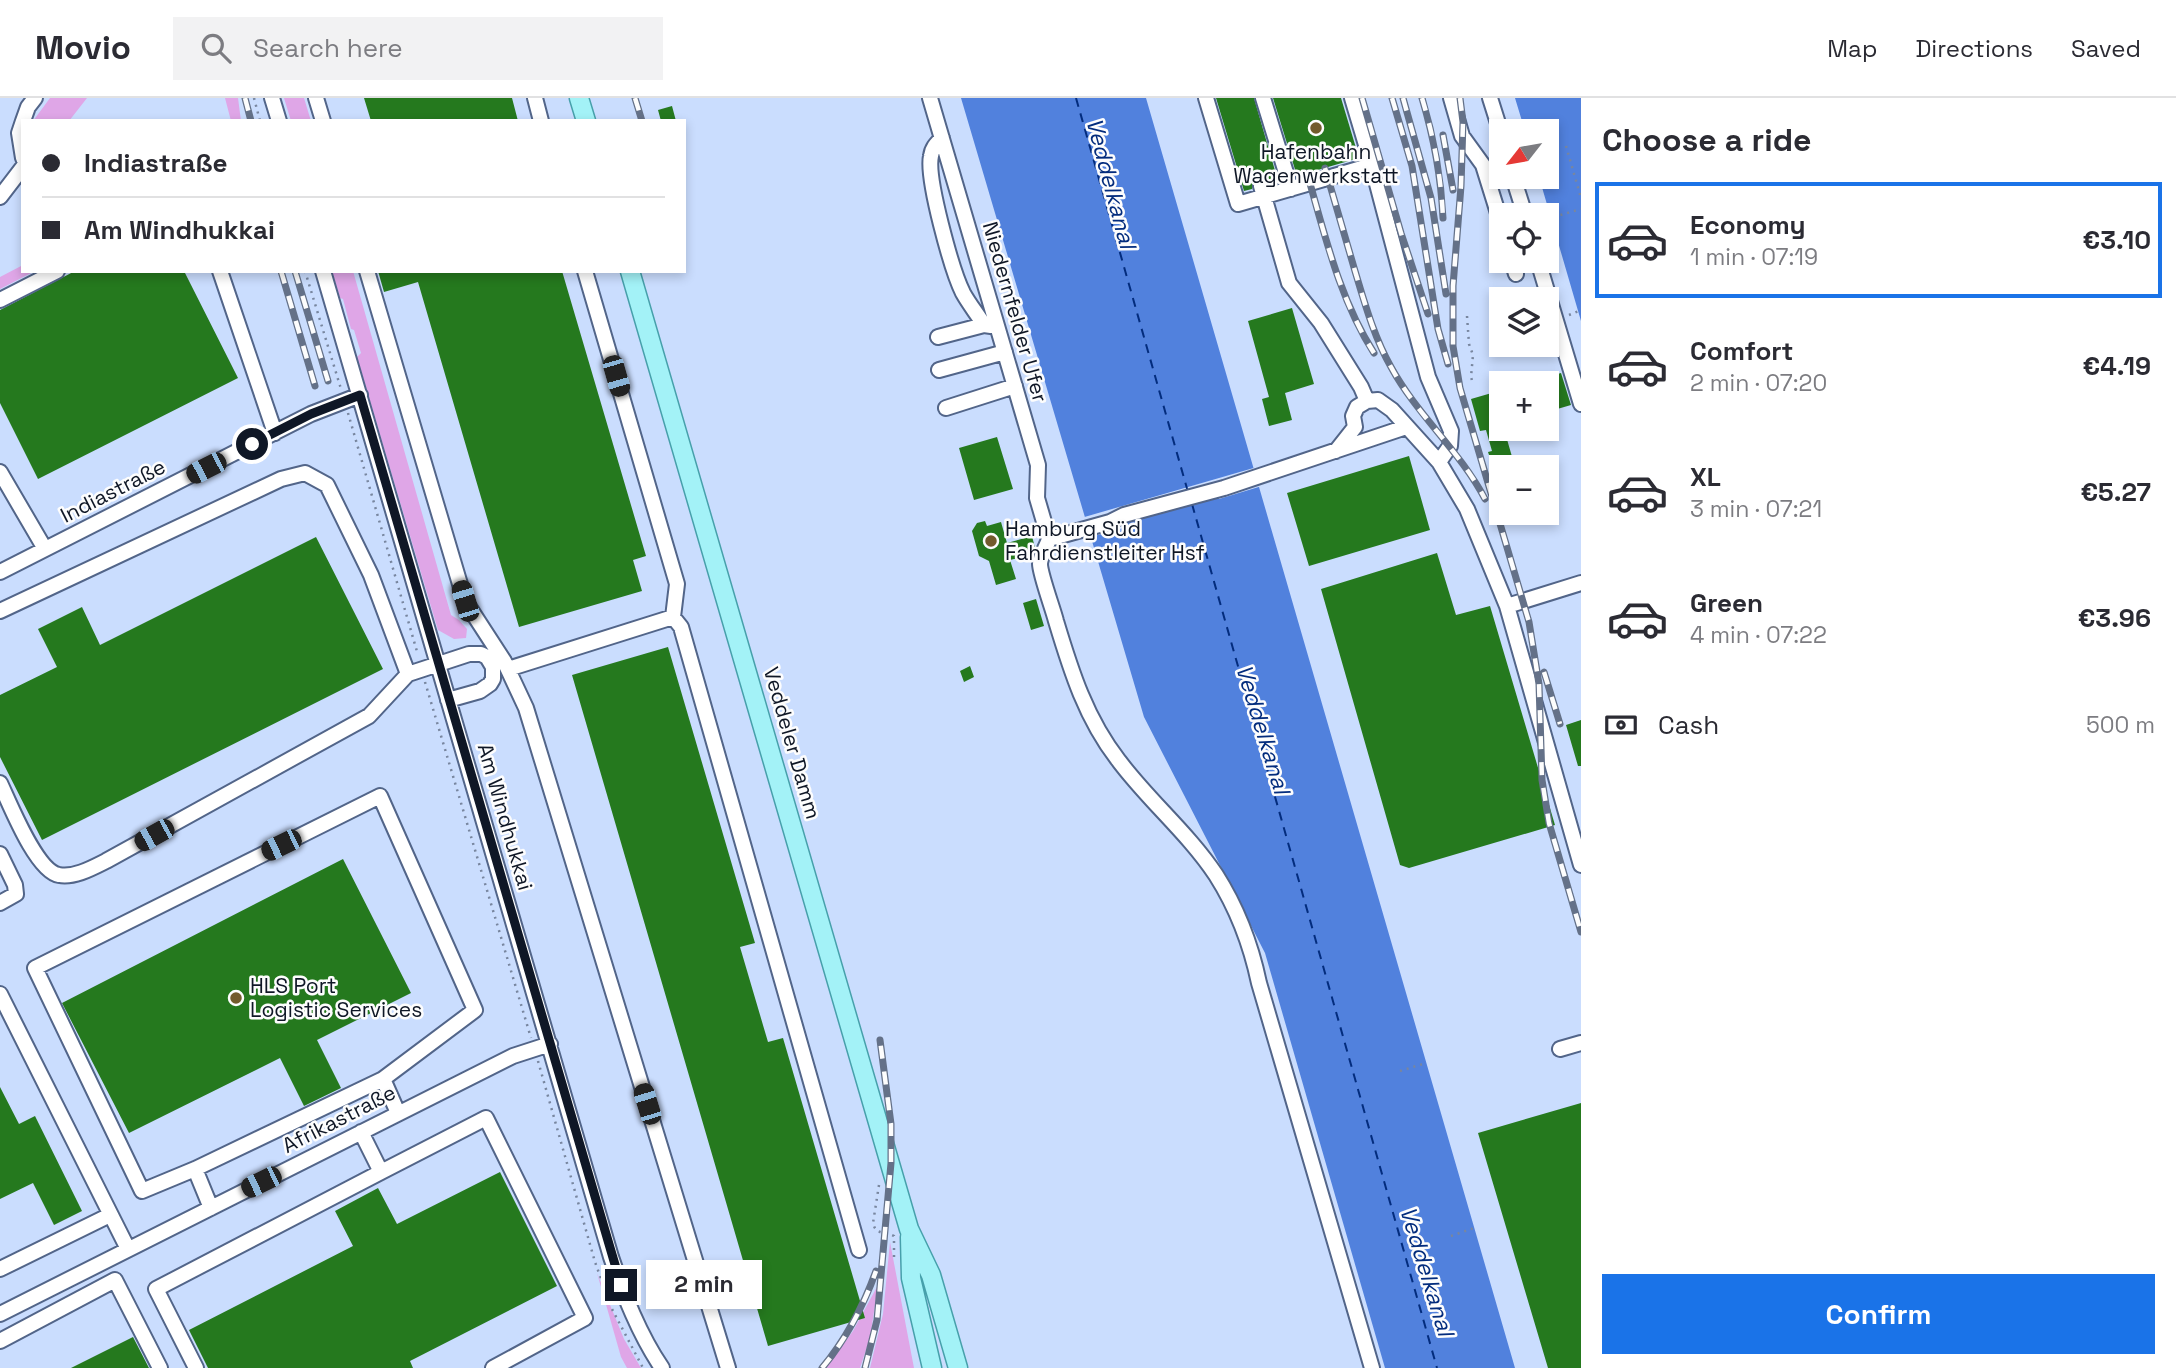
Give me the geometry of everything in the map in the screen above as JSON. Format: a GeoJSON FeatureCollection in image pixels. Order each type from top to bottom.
{"type":"FeatureCollection","features":[{"type":"Feature","properties":{"kind":"main road"},"geometry":{"type":"LineString","coordinates":[[579,98],[585,119]]}},
{"type":"Feature","properties":{"kind":"main road","name":"Veddeler Damm"},"geometry":{"type":"LineString","coordinates":[[631,273],[909,1228],[931,1275],[958,1368]]}},
{"type":"Feature","properties":{"kind":"main road","name":"Veddeler Damm"},"geometry":{"type":"LineString","coordinates":[[909,1228],[911,1278],[932,1368]]}},
{"type":"Feature","properties":{"kind":"street"},"geometry":{"type":"LineString","coordinates":[[24,119],[35,98]]}},
{"type":"Feature","properties":{"kind":"street"},"geometry":{"type":"LineString","coordinates":[[272,98],[278,119]]}},
{"type":"Feature","properties":{"kind":"street"},"geometry":{"type":"LineString","coordinates":[[316,98],[322,119]]}},
{"type":"Feature","properties":{"kind":"street"},"geometry":{"type":"LineString","coordinates":[[534,98],[540,119]]}},
{"type":"Feature","properties":{"kind":"street","name":"Niedernfelder Ufer"},"geometry":{"type":"LineString","coordinates":[[930,98],[991,326],[1005,352],[1038,465],[1037,498],[1049,539]]}},
{"type":"Feature","properties":{"kind":"street"},"geometry":{"type":"LineString","coordinates":[[1206,98],[1238,204],[1263,192],[1291,189],[1372,165]]}},
{"type":"Feature","properties":{"kind":"street"},"geometry":{"type":"LineString","coordinates":[[1263,98],[1291,189]]}},
{"type":"Feature","properties":{"kind":"street"},"geometry":{"type":"LineString","coordinates":[[1352,98],[1428,377],[1451,431],[1450,446],[1439,462]]}},
{"type":"Feature","properties":{"kind":"street"},"geometry":{"type":"LineString","coordinates":[[1451,98],[1462,136],[1483,164],[1495,203]]}},
{"type":"Feature","properties":{"kind":"street"},"geometry":{"type":"LineString","coordinates":[[1490,98],[1497,119]]}},
{"type":"Feature","properties":{"kind":"street"},"geometry":{"type":"LineString","coordinates":[[21,127],[21,146]]}},
{"type":"Feature","properties":{"kind":"street"},"geometry":{"type":"LineString","coordinates":[[938,337],[991,326],[964,293],[951,260],[932,186],[930,167],[934,146],[942,138]]}},
{"type":"Feature","properties":{"kind":"street"},"geometry":{"type":"LineString","coordinates":[[0,197],[21,170]]}},
{"type":"Feature","properties":{"kind":"street"},"geometry":{"type":"LineString","coordinates":[[1263,192],[1289,283],[1321,323],[1367,401]]}},
{"type":"Feature","properties":{"kind":"street"},"geometry":{"type":"LineString","coordinates":[[0,300],[53,273]]}},
{"type":"Feature","properties":{"kind":"street"},"geometry":{"type":"LineString","coordinates":[[221,273],[275,433]]}},
{"type":"Feature","properties":{"kind":"street","name":"Am Windhukkai"},"geometry":{"type":"LineString","coordinates":[[324,273],[621,1285],[662,1368]]}},
{"type":"Feature","properties":{"kind":"street"},"geometry":{"type":"LineString","coordinates":[[368,273],[465,601],[526,708],[727,1368]]}},
{"type":"Feature","properties":{"kind":"street"},"geometry":{"type":"LineString","coordinates":[[586,273],[677,584],[673,617],[681,627],[859,1250]]}},
{"type":"Feature","properties":{"kind":"street"},"geometry":{"type":"LineString","coordinates":[[1542,273],[1581,404]]}},
{"type":"Feature","properties":{"kind":"street"},"geometry":{"type":"LineString","coordinates":[[939,370],[1005,352]]}},
{"type":"Feature","properties":{"kind":"street"},"geometry":{"type":"LineString","coordinates":[[946,408],[1015,386]]}},
{"type":"Feature","properties":{"kind":"street","name":"Indiastraße"},"geometry":{"type":"LineString","coordinates":[[1,570],[275,433],[360,395]]}},
{"type":"Feature","properties":{"kind":"street"},"geometry":{"type":"LineString","coordinates":[[1370,440],[1355,427],[1353,416],[1357,407],[1367,401],[1378,400],[1392,410],[1439,462],[1467,509],[1507,606],[1581,865]]}},
{"type":"Feature","properties":{"kind":"street"},"geometry":{"type":"LineString","coordinates":[[1336,451],[1355,427]]}},
{"type":"Feature","properties":{"kind":"street"},"geometry":{"type":"LineString","coordinates":[[1372,1368],[1243,929],[1216,876],[1190,839],[1118,760],[1093,723],[1075,685],[1040,564],[1049,539],[1277,470],[1406,427]]}},
{"type":"Feature","properties":{"kind":"street"},"geometry":{"type":"LineString","coordinates":[[0,472],[45,549]]}},
{"type":"Feature","properties":{"kind":"street"},"geometry":{"type":"LineString","coordinates":[[0,611],[281,479],[305,474],[327,485],[415,672]]}},
{"type":"Feature","properties":{"kind":"street"},"geometry":{"type":"LineString","coordinates":[[1507,606],[1581,583]]}},
{"type":"Feature","properties":{"kind":"street"},"geometry":{"type":"LineString","coordinates":[[449,700],[486,688],[502,666],[673,617]]}},
{"type":"Feature","properties":{"kind":"street"},"geometry":{"type":"LineString","coordinates":[[0,783],[36,855],[50,872],[61,876],[84,872],[369,716],[415,672],[475,653],[502,666]]}},
{"type":"Feature","properties":{"kind":"street"},"geometry":{"type":"LineString","coordinates":[[380,796],[475,1010],[383,1079],[195,1169],[142,1191],[35,968],[380,796]]}},
{"type":"Feature","properties":{"kind":"street"},"geometry":{"type":"LineString","coordinates":[[0,855],[15,885],[16,894],[0,903]]}},
{"type":"Feature","properties":{"kind":"street"},"geometry":{"type":"LineString","coordinates":[[0,994],[128,1249]]}},
{"type":"Feature","properties":{"kind":"street"},"geometry":{"type":"LineString","coordinates":[[1560,1049],[1581,1043]]}},
{"type":"Feature","properties":{"kind":"street","name":"Afrikastraße"},"geometry":{"type":"LineString","coordinates":[[0,1314],[513,1056],[550,1044]]}},
{"type":"Feature","properties":{"kind":"street"},"geometry":{"type":"LineString","coordinates":[[383,1079],[398,1113]]}},
{"type":"Feature","properties":{"kind":"street"},"geometry":{"type":"LineString","coordinates":[[196,1368],[156,1289],[486,1118],[585,1318],[494,1368]]}},
{"type":"Feature","properties":{"kind":"street"},"geometry":{"type":"LineString","coordinates":[[360,1132],[381,1172]]}},
{"type":"Feature","properties":{"kind":"street"},"geometry":{"type":"LineString","coordinates":[[195,1169],[211,1208]]}},
{"type":"Feature","properties":{"kind":"street"},"geometry":{"type":"LineString","coordinates":[[0,1269],[110,1215]]}},
{"type":"Feature","properties":{"kind":"street"},"geometry":{"type":"LineString","coordinates":[[85,1271],[96,1290]]}},
{"type":"Feature","properties":{"kind":"street"},"geometry":{"type":"LineString","coordinates":[[0,1341],[115,1280],[160,1368]]}},
{"type":"Feature","properties":{"kind":"path"},"geometry":{"type":"LineString","coordinates":[[254,98],[259,119]]}},
{"type":"Feature","properties":{"kind":"path"},"geometry":{"type":"LineString","coordinates":[[1566,146],[1581,198]]}},
{"type":"Feature","properties":{"kind":"path"},"geometry":{"type":"LineString","coordinates":[[1559,215],[1581,209]]}},
{"type":"Feature","properties":{"kind":"path"},"geometry":{"type":"LineString","coordinates":[[306,273],[344,400],[415,672],[534,1048],[595,1262],[612,1309],[643,1368]]}},
{"type":"Feature","properties":{"kind":"path"},"geometry":{"type":"LineString","coordinates":[[1467,316],[1469,344],[1473,355],[1473,384]]}},
{"type":"Feature","properties":{"kind":"path"},"geometry":{"type":"LineString","coordinates":[[1400,1071],[1426,1063]]}},
{"type":"Feature","properties":{"kind":"path"},"geometry":{"type":"LineString","coordinates":[[880,1178],[874,1229],[892,1235],[895,1264],[911,1278]]}},
{"type":"Feature","properties":{"kind":"path"},"geometry":{"type":"LineString","coordinates":[[1451,1236],[1475,1228]]}},
{"type":"Feature","properties":{"kind":"shaded area"},"geometry":{"type":"Polygon","coordinates":[[[50,98],[87,98],[71,119],[34,119],[50,98]]]}},
{"type":"Feature","properties":{"kind":"shaded area"},"geometry":{"type":"Polygon","coordinates":[[[225,98],[238,98],[241,119],[230,119],[225,98]]]}},
{"type":"Feature","properties":{"kind":"shaded area"},"geometry":{"type":"Polygon","coordinates":[[[284,98],[304,98],[310,119],[290,119],[284,98]]]}},
{"type":"Feature","properties":{"kind":"shaded area"},"geometry":{"type":"Polygon","coordinates":[[[21,266],[21,273],[31,273],[0,289],[0,277],[21,266]]]}},
{"type":"Feature","properties":{"kind":"shaded area"},"geometry":{"type":"Polygon","coordinates":[[[333,273],[354,273],[451,615],[467,629],[466,638],[454,639],[438,630],[357,357],[361,353],[343,299],[340,298],[333,273]]]}},
{"type":"Feature","properties":{"kind":"shaded area"},"geometry":{"type":"Polygon","coordinates":[[[890,1242],[914,1368],[870,1368],[883,1314],[890,1242]]]}},
{"type":"Feature","properties":{"kind":"shaded area"},"geometry":{"type":"Polygon","coordinates":[[[597,1273],[624,1339],[641,1368],[627,1368],[621,1357],[597,1273]]]}},
{"type":"Feature","properties":{"kind":"shaded area"},"geometry":{"type":"Polygon","coordinates":[[[878,1285],[870,1338],[860,1368],[826,1368],[853,1331],[878,1285]]]}},
{"type":"Feature","properties":{"kind":"water","name":"Veddelkanal"},"geometry":{"type":"Polygon","coordinates":[[[961,98],[1146,98],[1515,1368],[1385,1368],[1265,953],[1144,717],[961,98]]]}},
{"type":"Feature","properties":{"kind":"water"},"geometry":{"type":"Polygon","coordinates":[[[1515,98],[1581,98],[1581,321],[1559,246],[1559,203],[1547,203],[1542,189],[1559,189],[1559,119],[1521,119],[1515,98]]]}},
{"type":"Feature","properties":{"kind":"pier"},"geometry":{"type":"Polygon","coordinates":[[[1257,467],[1262,486],[1219,499],[1217,493],[1125,520],[1127,527],[1087,538],[1081,518],[1257,467]]]}},
{"type":"Feature","properties":{"kind":"building"},"geometry":{"type":"Polygon","coordinates":[[[364,98],[512,98],[517,119],[370,119],[364,98]]]}},
{"type":"Feature","properties":{"kind":"building"},"geometry":{"type":"Polygon","coordinates":[[[1216,98],[1254,98],[1278,181],[1270,183],[1259,177],[1254,180],[1252,189],[1244,191],[1216,98]]]}},
{"type":"Feature","properties":{"kind":"building","name":"Hafenbahn Wagenwerkstatt"},"geometry":{"type":"Polygon","coordinates":[[[1273,98],[1341,98],[1359,158],[1297,176],[1273,98]]]}},
{"type":"Feature","properties":{"kind":"building"},"geometry":{"type":"Polygon","coordinates":[[[672,106],[675,119],[660,119],[658,110],[672,106]]]}},
{"type":"Feature","properties":{"kind":"building"},"geometry":{"type":"Polygon","coordinates":[[[71,273],[185,273],[238,378],[38,479],[0,403],[0,310],[71,273]]]}},
{"type":"Feature","properties":{"kind":"building"},"geometry":{"type":"Polygon","coordinates":[[[379,273],[563,273],[646,556],[633,560],[642,591],[519,627],[418,282],[384,292],[379,273]]]}},
{"type":"Feature","properties":{"kind":"building"},"geometry":{"type":"Polygon","coordinates":[[[1292,308],[1314,384],[1285,393],[1292,420],[1269,426],[1262,399],[1269,397],[1248,321],[1292,308]]]}},
{"type":"Feature","properties":{"kind":"building"},"geometry":{"type":"Polygon","coordinates":[[[1559,374],[1571,405],[1559,408],[1559,374]]]}},
{"type":"Feature","properties":{"kind":"building"},"geometry":{"type":"Polygon","coordinates":[[[1489,394],[1489,440],[1486,430],[1480,431],[1471,399],[1489,394]]]}},
{"type":"Feature","properties":{"kind":"building"},"geometry":{"type":"Polygon","coordinates":[[[997,437],[1013,489],[974,500],[959,448],[997,437]]]}},
{"type":"Feature","properties":{"kind":"building"},"geometry":{"type":"Polygon","coordinates":[[[1489,441],[1507,441],[1512,455],[1489,455],[1488,452],[1492,451],[1489,441]]]}},
{"type":"Feature","properties":{"kind":"building"},"geometry":{"type":"Polygon","coordinates":[[[1409,456],[1430,530],[1309,566],[1287,493],[1409,456]]]}},
{"type":"Feature","properties":{"kind":"building"},"geometry":{"type":"Polygon","coordinates":[[[985,521],[987,526],[1001,522],[1007,543],[1032,536],[1035,548],[1033,554],[1010,560],[1016,579],[996,585],[989,561],[979,556],[972,531],[977,523],[985,521]]]}},
{"type":"Feature","properties":{"kind":"building"},"geometry":{"type":"Polygon","coordinates":[[[316,537],[383,669],[42,840],[0,757],[0,695],[57,667],[38,629],[82,607],[100,645],[316,537]]]}},
{"type":"Feature","properties":{"kind":"building"},"geometry":{"type":"Polygon","coordinates":[[[1437,553],[1456,615],[1490,606],[1555,825],[1409,868],[1400,865],[1321,589],[1437,553]]]}},
{"type":"Feature","properties":{"kind":"building"},"geometry":{"type":"Polygon","coordinates":[[[1036,599],[1044,626],[1031,630],[1023,603],[1036,599]]]}},
{"type":"Feature","properties":{"kind":"building"},"geometry":{"type":"Polygon","coordinates":[[[668,647],[755,943],[740,947],[768,1042],[783,1038],[865,1318],[768,1346],[572,675],[668,647]]]}},
{"type":"Feature","properties":{"kind":"building"},"geometry":{"type":"Polygon","coordinates":[[[970,666],[974,677],[964,682],[960,671],[970,666]]]}},
{"type":"Feature","properties":{"kind":"building"},"geometry":{"type":"Polygon","coordinates":[[[1581,720],[1581,766],[1578,766],[1566,725],[1581,720]]]}},
{"type":"Feature","properties":{"kind":"building","name":"HLS Port Logistic Services"},"geometry":{"type":"Polygon","coordinates":[[[343,859],[411,993],[317,1040],[341,1088],[304,1106],[280,1058],[129,1133],[62,1003],[343,859]]]}},
{"type":"Feature","properties":{"kind":"building"},"geometry":{"type":"Polygon","coordinates":[[[0,1087],[19,1124],[35,1116],[82,1211],[54,1225],[33,1183],[0,1199],[0,1087]]]}},
{"type":"Feature","properties":{"kind":"building"},"geometry":{"type":"Polygon","coordinates":[[[1581,1103],[1581,1368],[1548,1368],[1478,1133],[1581,1103]]]}},
{"type":"Feature","properties":{"kind":"building"},"geometry":{"type":"Polygon","coordinates":[[[500,1172],[557,1286],[410,1361],[413,1368],[208,1368],[189,1330],[353,1246],[335,1211],[378,1188],[397,1224],[500,1172]]]}},
{"type":"Feature","properties":{"kind":"building"},"geometry":{"type":"Polygon","coordinates":[[[133,1337],[149,1368],[71,1368],[133,1337]]]}},
{"type":"Feature","properties":{"kind":"ferry route"},"geometry":{"type":"LineString","coordinates":[[1076,98],[1188,492]]}},
{"type":"Feature","properties":{"kind":"ferry route"},"geometry":{"type":"LineString","coordinates":[[1192,504],[1437,1368]]}},
{"type":"Feature","properties":{"kind":"railway"},"geometry":{"type":"LineString","coordinates":[[245,98],[250,119]]}},
{"type":"Feature","properties":{"kind":"railway"},"geometry":{"type":"LineString","coordinates":[[635,98],[641,119]]}},
{"type":"Feature","properties":{"kind":"railway"},"geometry":{"type":"LineString","coordinates":[[1362,98],[1401,233],[1428,314]]}},
{"type":"Feature","properties":{"kind":"railway"},"geometry":{"type":"LineString","coordinates":[[1392,98],[1412,166],[1438,329],[1448,364]]}},
{"type":"Feature","properties":{"kind":"railway"},"geometry":{"type":"LineString","coordinates":[[1403,98],[1431,198],[1446,294]]}},
{"type":"Feature","properties":{"kind":"railway"},"geometry":{"type":"LineString","coordinates":[[1422,98],[1436,157],[1443,218]]}},
{"type":"Feature","properties":{"kind":"railway"},"geometry":{"type":"LineString","coordinates":[[1460,98],[1463,122],[1453,286],[1453,346],[1460,388],[1529,622],[1539,684],[1542,780],[1549,823],[1581,932]]}},
{"type":"Feature","properties":{"kind":"railway"},"geometry":{"type":"LineString","coordinates":[[1443,135],[1453,190]]}},
{"type":"Feature","properties":{"kind":"railway"},"geometry":{"type":"LineString","coordinates":[[1325,168],[1366,308],[1385,356],[1401,384],[1463,465],[1485,499]]}},
{"type":"Feature","properties":{"kind":"railway"},"geometry":{"type":"LineString","coordinates":[[1307,173],[1342,288],[1374,353]]}},
{"type":"Feature","properties":{"kind":"railway"},"geometry":{"type":"LineString","coordinates":[[282,273],[315,386]]}},
{"type":"Feature","properties":{"kind":"railway"},"geometry":{"type":"LineString","coordinates":[[296,273],[328,381]]}},
{"type":"Feature","properties":{"kind":"railway"},"geometry":{"type":"LineString","coordinates":[[1544,672],[1560,724]]}},
{"type":"Feature","properties":{"kind":"railway"},"geometry":{"type":"LineString","coordinates":[[865,1368],[877,1320],[891,1163],[891,1124],[880,1040]]}},
{"type":"Feature","properties":{"kind":"railway"},"geometry":{"type":"LineString","coordinates":[[822,1368],[854,1322],[876,1271]]}},
{"type":"Feature","properties":{"kind":"place","name":"Hafenbahn Wagenwerkstatt"},"geometry":{"type":"Point","coordinates":[1316,128]}},
{"type":"Feature","properties":{"kind":"place","name":"Hamburg Süd Fahrdienstleiter Hsf"},"geometry":{"type":"Point","coordinates":[991,541]}},
{"type":"Feature","properties":{"kind":"place","name":"HLS Port Logistic Services"},"geometry":{"type":"Point","coordinates":[236,998]}},
{"type":"Feature","properties":{"kind":"route"},"geometry":{"type":"LineString","coordinates":[[252,444],[311,414],[360,395],[621,1285]]}}]}
